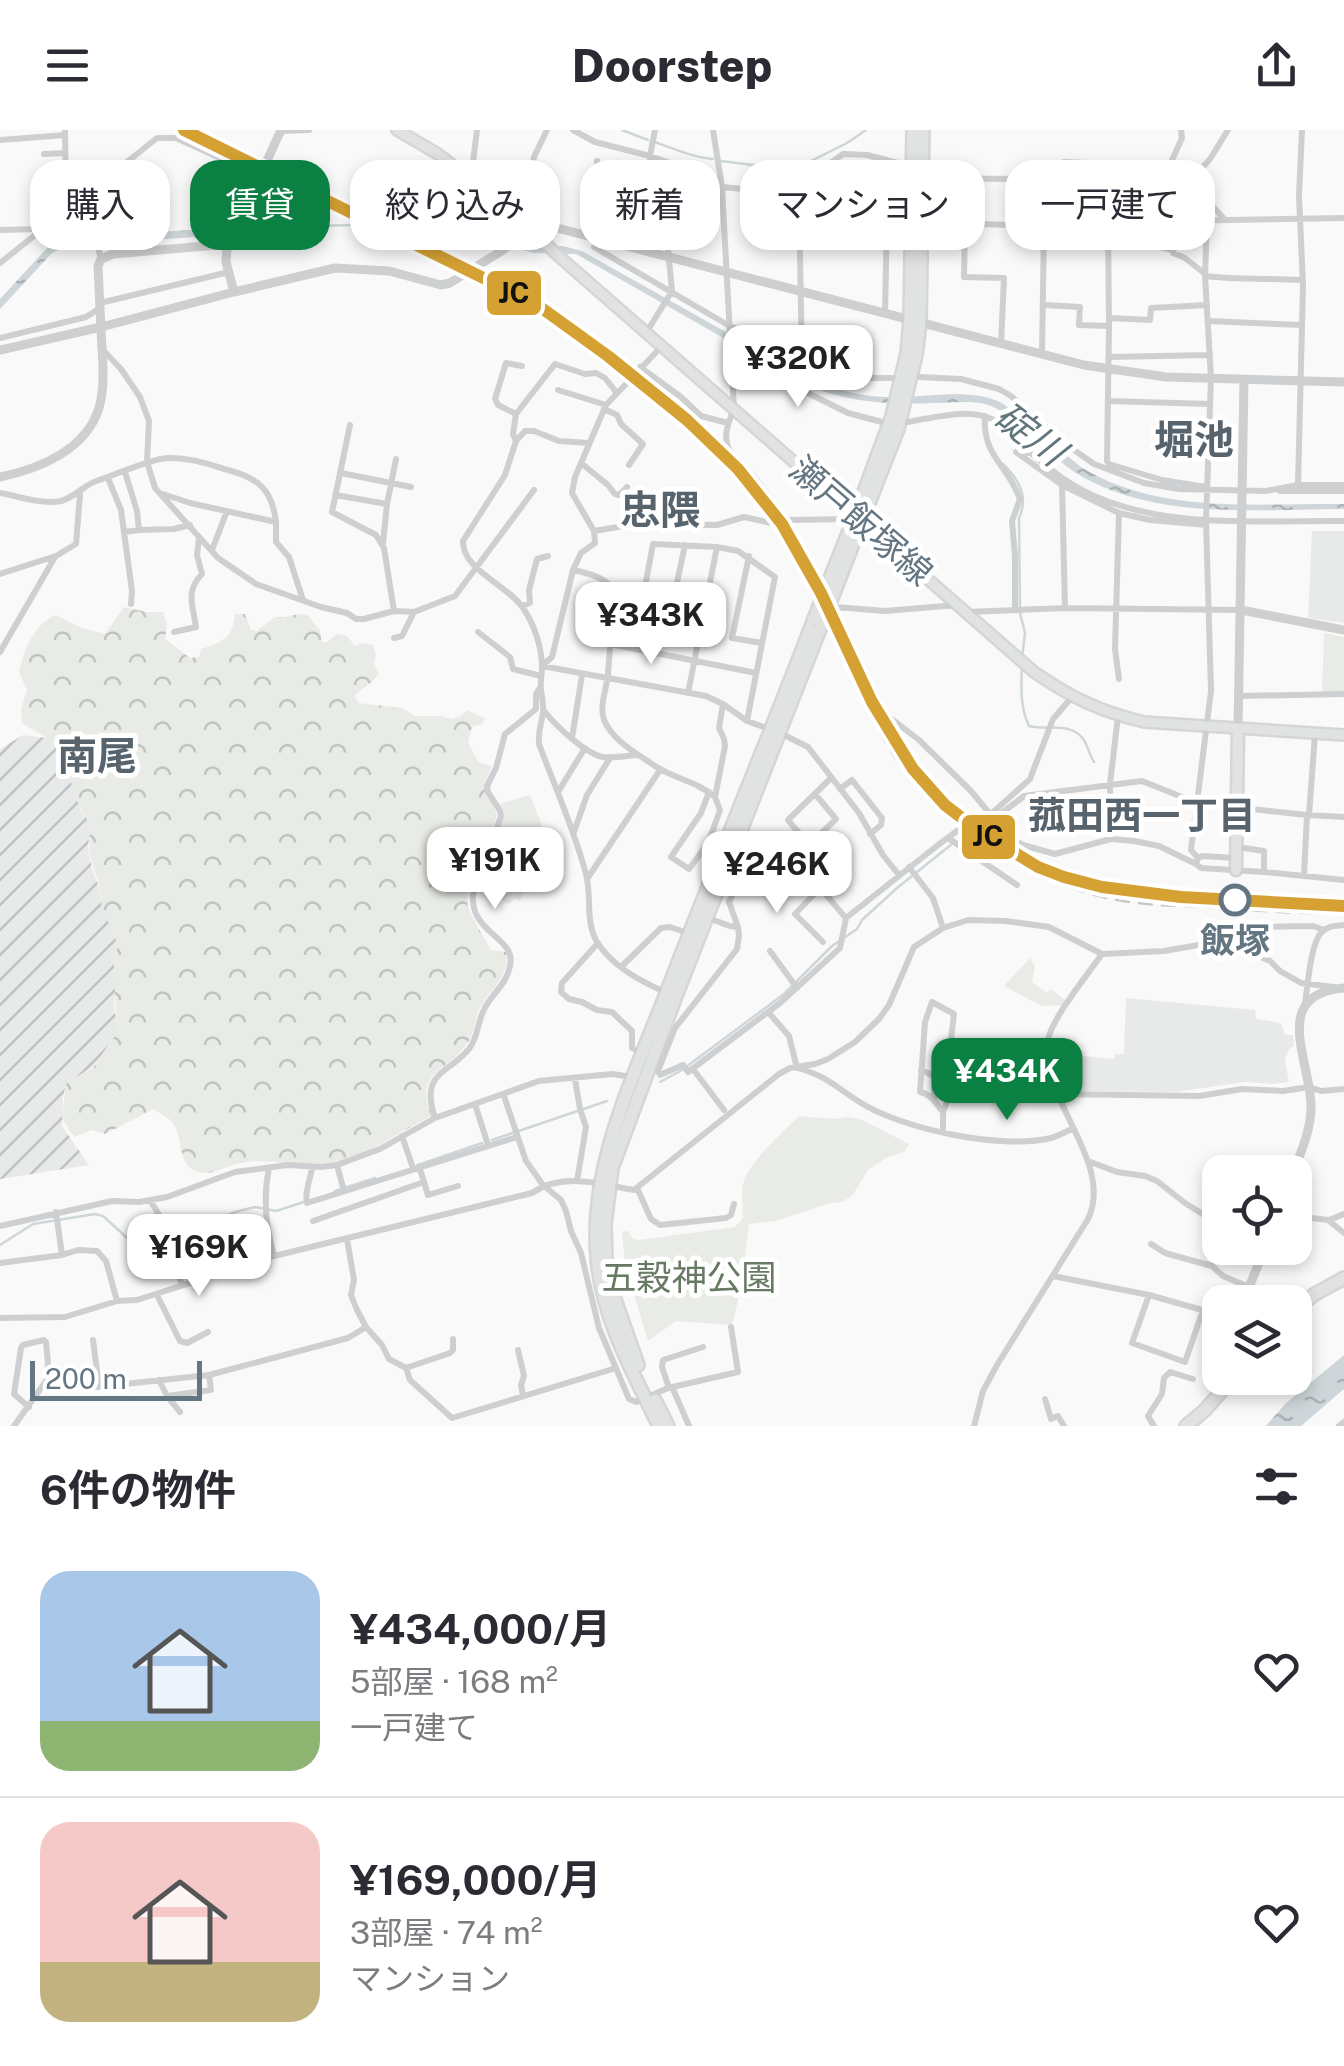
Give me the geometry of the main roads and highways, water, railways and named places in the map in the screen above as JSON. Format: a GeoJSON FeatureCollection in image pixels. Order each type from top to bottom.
{"type":"FeatureCollection","features":[{"type":"Feature","properties":{"kind":"highway"},"geometry":{"type":"LineString","coordinates":[[913,130],[913,160]]}},
{"type":"Feature","properties":{"kind":"highway"},"geometry":{"type":"LineString","coordinates":[[923,130],[923,160]]}},
{"type":"Feature","properties":{"kind":"highway"},"geometry":{"type":"LineString","coordinates":[[605,1185],[689,934],[776,732],[896,419],[915,321],[916,250]]}},
{"type":"Feature","properties":{"kind":"highway"},"geometry":{"type":"LineString","coordinates":[[659,1426],[613,1294],[606,1258],[605,1185],[611,1140],[634,1077],[708,918],[728,850]]}},
{"type":"Feature","properties":{"kind":"highway"},"geometry":{"type":"LineString","coordinates":[[1312,1296],[1344,1278]]}},
{"type":"Feature","properties":{"kind":"highway"},"geometry":{"type":"LineString","coordinates":[[1186,1426],[1218,1395]]}},
{"type":"Feature","properties":{"kind":"highway"},"geometry":{"type":"LineString","coordinates":[[649,1396],[668,1426]]}},
{"type":"Feature","properties":{"kind":"main road","name":"瀬戸飯塚線"},"geometry":{"type":"LineString","coordinates":[[397,130],[459,169],[508,208],[538,222],[543,242],[563,260],[861,513],[1020,660],[1072,697],[1144,722],[1344,735]]}},
{"type":"Feature","properties":{"kind":"main road"},"geometry":{"type":"LineString","coordinates":[[1236,859],[1238,729]]}},
{"type":"Feature","properties":{"kind":"water"},"geometry":{"type":"Polygon","coordinates":[[[190,230],[190,237],[170,239],[170,231],[190,230]]]}},
{"type":"Feature","properties":{"kind":"water","name":"碇川"},"geometry":{"type":"Polygon","coordinates":[[[563,246],[582,251],[830,387],[880,397],[962,394],[990,398],[1002,403],[1081,467],[1142,493],[1175,500],[1243,505],[1344,504],[1344,509],[1206,509],[1138,499],[1076,473],[996,408],[966,402],[880,402],[831,394],[799,381],[576,254],[523,250],[560,250],[563,246]]]}},
{"type":"Feature","properties":{"kind":"water"},"geometry":{"type":"Polygon","coordinates":[[[45,250],[58,250],[0,309],[0,299],[45,250]]]}},
{"type":"Feature","properties":{"kind":"water"},"geometry":{"type":"Polygon","coordinates":[[[1344,1355],[1344,1389],[1301,1426],[1266,1426],[1296,1395],[1312,1395],[1312,1382],[1344,1355]]]}},
{"type":"Feature","properties":{"kind":"waterway"},"geometry":{"type":"LineString","coordinates":[[622,130],[648,140]]}},
{"type":"Feature","properties":{"kind":"waterway"},"geometry":{"type":"LineString","coordinates":[[721,161],[793,170],[866,130]]}},
{"type":"Feature","properties":{"kind":"waterway"},"geometry":{"type":"LineString","coordinates":[[655,142],[713,159]]}},
{"type":"Feature","properties":{"kind":"waterway","name":"碇川"},"geometry":{"type":"LineString","coordinates":[[1003,464],[1023,495],[1019,518],[1020,613],[1025,633],[1022,658]]}},
{"type":"Feature","properties":{"kind":"waterway"},"geometry":{"type":"LineString","coordinates":[[1022,666],[1021,689],[1029,726],[1073,730],[1084,740],[1094,762]]}},
{"type":"Feature","properties":{"kind":"waterway"},"geometry":{"type":"LineString","coordinates":[[660,1082],[784,994],[832,946],[857,929],[897,888],[952,844]]}},
{"type":"Feature","properties":{"kind":"waterway"},"geometry":{"type":"LineString","coordinates":[[492,1140],[607,1101]]}},
{"type":"Feature","properties":{"kind":"waterway"},"geometry":{"type":"LineString","coordinates":[[421,1164],[482,1143]]}},
{"type":"Feature","properties":{"kind":"waterway"},"geometry":{"type":"LineString","coordinates":[[335,1191],[375,1178]]}},
{"type":"Feature","properties":{"kind":"waterway"},"geometry":{"type":"LineString","coordinates":[[0,1245],[33,1224],[95,1214],[145,1249],[235,1212],[255,1207],[276,1211],[304,1202]]}},
{"type":"Feature","properties":{"kind":"railway"},"geometry":{"type":"LineString","coordinates":[[846,645],[879,730],[914,782],[961,827],[1018,864],[1077,890],[1121,901],[1283,912],[1344,912]]}},
{"type":"Feature","properties":{"kind":"place","name":"飯塚"},"geometry":{"type":"Point","coordinates":[1235,900]}},
{"type":"Feature","properties":{"kind":"district","name":"堀池"},"geometry":{"type":"Point","coordinates":[1194,440]}},
{"type":"Feature","properties":{"kind":"district","name":"忠隈"},"geometry":{"type":"Point","coordinates":[660,510]}},
{"type":"Feature","properties":{"kind":"district","name":"南尾"},"geometry":{"type":"Point","coordinates":[97,756]}},
{"type":"Feature","properties":{"kind":"district","name":"菰田西一丁目"},"geometry":{"type":"Point","coordinates":[1142,816]}},
{"type":"Feature","properties":{"kind":"park label","name":"五穀神公園"},"geometry":{"type":"Point","coordinates":[689,1278]}}]}
